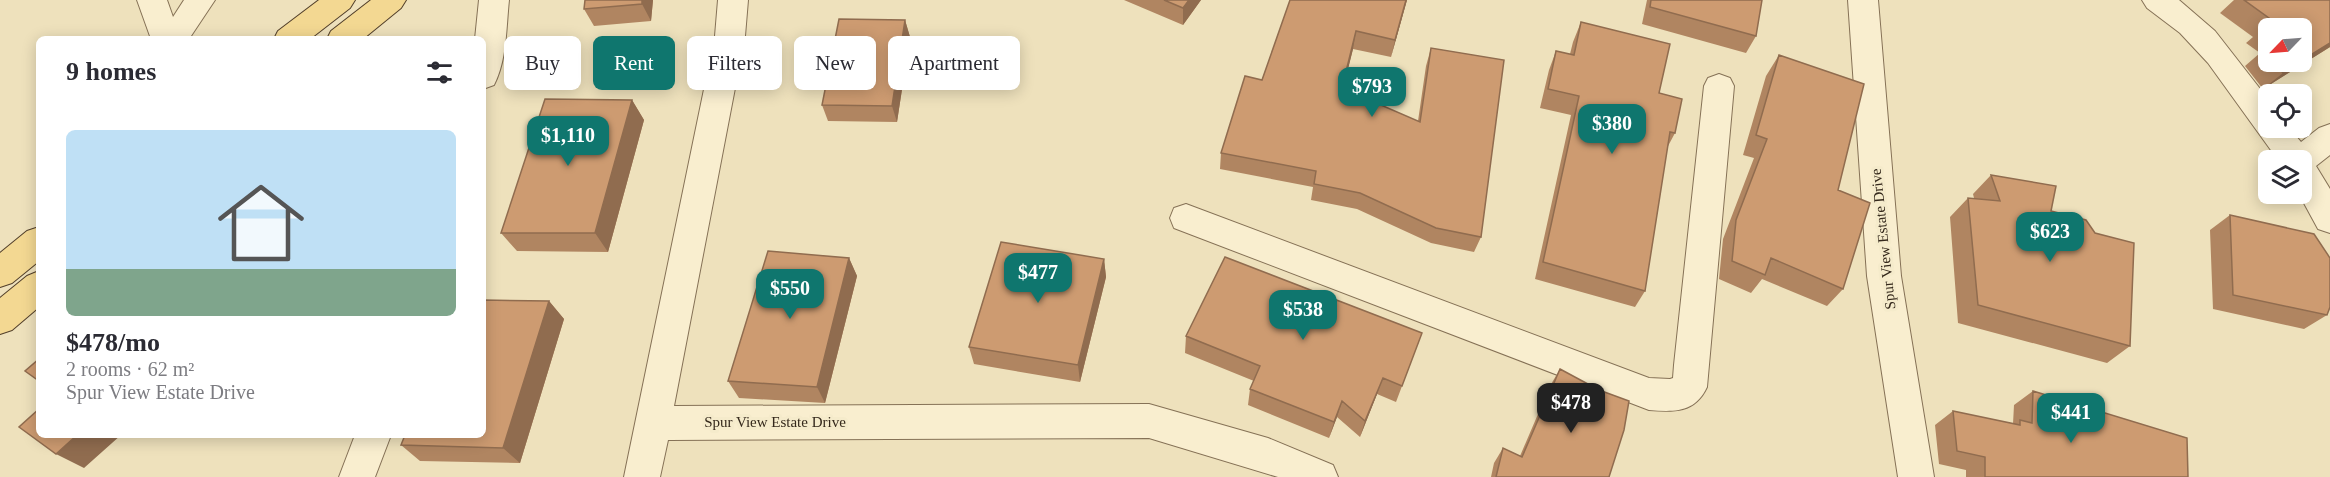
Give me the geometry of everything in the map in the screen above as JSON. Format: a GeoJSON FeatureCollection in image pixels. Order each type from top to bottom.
{"type":"FeatureCollection","features":[{"type":"Feature","properties":{"kind":"main road"},"geometry":{"type":"LineString","coordinates":[[293,36],[340,0]]}},
{"type":"Feature","properties":{"kind":"main road"},"geometry":{"type":"LineString","coordinates":[[346,36],[391,0]]}},
{"type":"Feature","properties":{"kind":"main road"},"geometry":{"type":"LineString","coordinates":[[36,244],[5,270],[36,285]]}},
{"type":"Feature","properties":{"kind":"main road"},"geometry":{"type":"LineString","coordinates":[[0,319],[36,289]]}},
{"type":"Feature","properties":{"kind":"street"},"geometry":{"type":"LineString","coordinates":[[152,0],[165,36]]}},
{"type":"Feature","properties":{"kind":"street"},"geometry":{"type":"LineString","coordinates":[[175,36],[200,0]]}},
{"type":"Feature","properties":{"kind":"street"},"geometry":{"type":"LineString","coordinates":[[486,64],[494,0]]}},
{"type":"Feature","properties":{"kind":"street"},"geometry":{"type":"LineString","coordinates":[[642,477],[727,48],[733,0]]}},
{"type":"Feature","properties":{"kind":"street","name":"Spur View Estate Drive"},"geometry":{"type":"LineString","coordinates":[[1863,0],[1884,276],[1916,477]]}},
{"type":"Feature","properties":{"kind":"street"},"geometry":{"type":"LineString","coordinates":[[2157,0],[2174,10],[2204,37],[2258,110]]}},
{"type":"Feature","properties":{"kind":"street"},"geometry":{"type":"LineString","coordinates":[[1186,218],[1649,394],[1674,396],[1689,387],[1719,86]]}},
{"type":"Feature","properties":{"kind":"street"},"geometry":{"type":"LineString","coordinates":[[2312,151],[2330,137]]}},
{"type":"Feature","properties":{"kind":"street"},"geometry":{"type":"LineString","coordinates":[[2279,138],[2288,150]]}},
{"type":"Feature","properties":{"kind":"street"},"geometry":{"type":"LineString","coordinates":[[2312,187],[2330,219]]}},
{"type":"Feature","properties":{"kind":"street","name":"Spur View Estate Drive"},"geometry":{"type":"LineString","coordinates":[[651,423],[1149,421],[1268,455],[1320,477]]}},
{"type":"Feature","properties":{"kind":"street"},"geometry":{"type":"LineString","coordinates":[[357,477],[372,438]]}},
{"type":"Feature","properties":{"kind":"building"},"geometry":{"type":"Polygon","coordinates":[[[585,0],[642,0],[642,4],[584,9],[585,0]]]}},
{"type":"Feature","properties":{"kind":"building"},"geometry":{"type":"Polygon","coordinates":[[[1164,0],[1189,0],[1183,8],[1164,0]]]}},
{"type":"Feature","properties":{"kind":"building"},"geometry":{"type":"Polygon","coordinates":[[[1290,0],[1406,0],[1395,40],[1356,31],[1340,96],[1374,102],[1420,122],[1431,48],[1504,60],[1481,237],[1436,228],[1360,193],[1314,184],[1316,171],[1221,153],[1245,76],[1262,80],[1290,0]]]}},
{"type":"Feature","properties":{"kind":"building"},"geometry":{"type":"Polygon","coordinates":[[[1651,0],[1762,0],[1756,36],[1650,7],[1651,0]]]}},
{"type":"Feature","properties":{"kind":"building"},"geometry":{"type":"Polygon","coordinates":[[[2244,0],[2330,0],[2330,43],[2312,54],[2312,18],[2269,18],[2244,0]]]}},
{"type":"Feature","properties":{"kind":"building"},"geometry":{"type":"Polygon","coordinates":[[[839,19],[905,20],[903,36],[888,36],[888,90],[894,90],[892,106],[822,105],[825,90],[876,90],[876,36],[836,36],[839,19]]]}},
{"type":"Feature","properties":{"kind":"building"},"geometry":{"type":"Polygon","coordinates":[[[1581,22],[1670,44],[1659,93],[1682,99],[1675,133],[1670,132],[1645,291],[1543,262],[1579,96],[1548,89],[1556,51],[1574,55],[1581,22]]]}},
{"type":"Feature","properties":{"kind":"building"},"geometry":{"type":"Polygon","coordinates":[[[1779,55],[1864,84],[1838,190],[1870,203],[1843,289],[1771,258],[1765,275],[1732,261],[1736,220],[1767,139],[1756,135],[1779,55]]]}},
{"type":"Feature","properties":{"kind":"building"},"geometry":{"type":"Polygon","coordinates":[[[545,99],[632,100],[595,233],[501,233],[545,99]]]}},
{"type":"Feature","properties":{"kind":"building"},"geometry":{"type":"Polygon","coordinates":[[[1991,175],[2056,186],[2051,211],[2086,220],[2095,233],[2134,243],[2130,346],[1978,305],[1968,198],[2000,201],[1991,175]]]}},
{"type":"Feature","properties":{"kind":"building"},"geometry":{"type":"Polygon","coordinates":[[[2230,215],[2314,234],[2330,258],[2330,307],[2327,315],[2233,295],[2230,215]]]}},
{"type":"Feature","properties":{"kind":"building"},"geometry":{"type":"Polygon","coordinates":[[[1001,242],[1104,259],[1078,365],[969,347],[1001,242]]]}},
{"type":"Feature","properties":{"kind":"building"},"geometry":{"type":"Polygon","coordinates":[[[768,251],[849,258],[817,387],[728,381],[768,251]]]}},
{"type":"Feature","properties":{"kind":"building"},"geometry":{"type":"Polygon","coordinates":[[[1225,257],[1422,333],[1402,386],[1383,378],[1365,421],[1342,401],[1334,422],[1250,389],[1260,366],[1186,336],[1225,257]]]}},
{"type":"Feature","properties":{"kind":"building"},"geometry":{"type":"Polygon","coordinates":[[[486,300],[549,301],[503,448],[401,445],[404,438],[486,438],[486,300]]]}},
{"type":"Feature","properties":{"kind":"building"},"geometry":{"type":"Polygon","coordinates":[[[36,362],[36,379],[25,371],[36,362]]]}},
{"type":"Feature","properties":{"kind":"building"},"geometry":{"type":"Polygon","coordinates":[[[1560,369],[1599,390],[1629,401],[1624,430],[1609,477],[1496,477],[1503,448],[1522,457],[1560,369]]]}},
{"type":"Feature","properties":{"kind":"building"},"geometry":{"type":"Polygon","coordinates":[[[2033,391],[2187,438],[2188,477],[1985,477],[1985,457],[1957,451],[1953,411],[2020,425],[2020,420],[2032,423],[2033,391]]]}},
{"type":"Feature","properties":{"kind":"building"},"geometry":{"type":"Polygon","coordinates":[[[36,412],[36,438],[74,438],[56,454],[19,427],[36,412]]]}}]}
